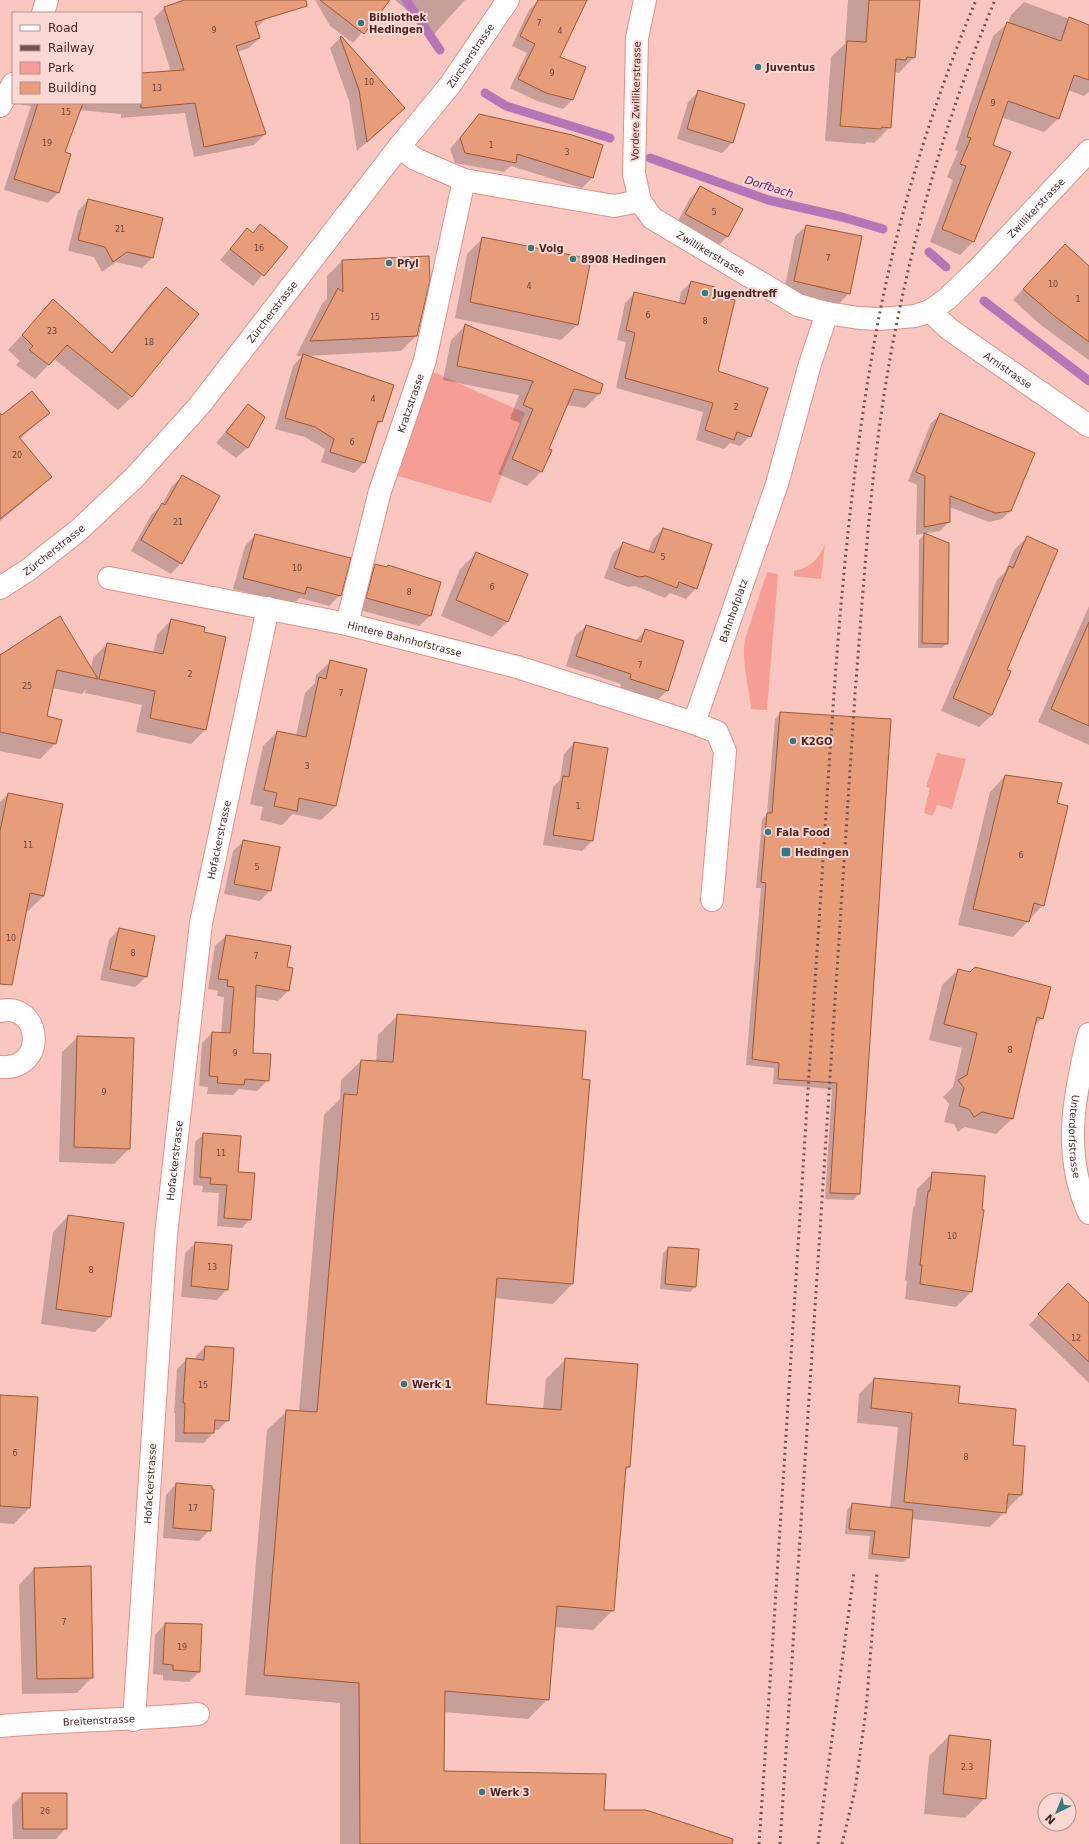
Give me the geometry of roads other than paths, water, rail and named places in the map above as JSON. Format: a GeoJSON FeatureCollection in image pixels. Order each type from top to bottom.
{"type":"FeatureCollection","features":[{"type":"Feature","properties":{"kind":"street"},"geometry":{"type":"LineString","coordinates":[[43,12],[47,0]]}},
{"type":"Feature","properties":{"kind":"street","name":"Zürcherstrasse"},"geometry":{"type":"LineString","coordinates":[[0,588],[28,570],[80,529],[134,478],[194,412],[399,147],[450,85],[508,0]]}},
{"type":"Feature","properties":{"kind":"street","name":"Vordere Zwillikerstrasse"},"geometry":{"type":"LineString","coordinates":[[640,201],[634,174],[637,38],[645,0]]}},
{"type":"Feature","properties":{"kind":"street"},"geometry":{"type":"LineString","coordinates":[[0,106],[12,86]]}},
{"type":"Feature","properties":{"kind":"street"},"geometry":{"type":"LineString","coordinates":[[399,147],[415,159],[464,180],[614,206],[640,201]]}},
{"type":"Feature","properties":{"kind":"street","name":"Zwillikerstrasse"},"geometry":{"type":"LineString","coordinates":[[640,201],[652,218],[658,222],[798,305],[827,313],[879,319],[916,316],[930,311],[947,299],[980,267],[1089,151]]}},
{"type":"Feature","properties":{"kind":"street","name":"Kratzstrasse"},"geometry":{"type":"LineString","coordinates":[[346,624],[380,491],[425,360],[464,180]]}},
{"type":"Feature","properties":{"kind":"street","name":"Arnistrasse"},"geometry":{"type":"LineString","coordinates":[[930,311],[949,329],[1089,426]]}},
{"type":"Feature","properties":{"kind":"street","name":"Bahnhofplatz"},"geometry":{"type":"LineString","coordinates":[[694,723],[777,484],[810,364],[827,313]]}},
{"type":"Feature","properties":{"kind":"street","name":"Hintere Bahnhofstrasse"},"geometry":{"type":"LineString","coordinates":[[109,578],[346,624],[517,667],[694,723]]}},
{"type":"Feature","properties":{"kind":"street","name":"Hofackerstrasse"},"geometry":{"type":"LineString","coordinates":[[134,1720],[166,1235],[200,922],[268,608]]}},
{"type":"Feature","properties":{"kind":"street"},"geometry":{"type":"LineString","coordinates":[[694,723],[717,732],[725,751],[712,900]]}},
{"type":"Feature","properties":{"kind":"street"},"geometry":{"type":"LineString","coordinates":[[0,1011],[14,1011],[22,1015],[29,1022],[34,1036],[32,1051],[26,1059],[19,1064],[10,1067],[0,1067]]}},
{"type":"Feature","properties":{"kind":"street","name":"Unterdorfstrasse"},"geometry":{"type":"LineString","coordinates":[[1089,1034],[1080,1069],[1072,1120],[1072,1149],[1083,1200],[1089,1213]]}},
{"type":"Feature","properties":{"kind":"street","name":"Breitenstrasse"},"geometry":{"type":"LineString","coordinates":[[0,1726],[46,1722],[134,1720],[198,1714]]}},
{"type":"Feature","properties":{"kind":"waterway","name":"Dorfbach"},"geometry":{"type":"LineString","coordinates":[[406,0],[440,50]]}},
{"type":"Feature","properties":{"kind":"waterway","name":"Dorfbach"},"geometry":{"type":"LineString","coordinates":[[485,93],[506,106],[610,138]]}},
{"type":"Feature","properties":{"kind":"waterway","name":"Dorfbach"},"geometry":{"type":"LineString","coordinates":[[650,158],[768,200],[842,217],[883,229]]}},
{"type":"Feature","properties":{"kind":"waterway","name":"Dorfbach"},"geometry":{"type":"LineString","coordinates":[[929,252],[946,267]]}},
{"type":"Feature","properties":{"kind":"waterway","name":"Dorfbach"},"geometry":{"type":"LineString","coordinates":[[984,301],[1089,381]]}},
{"type":"Feature","properties":{"kind":"railway"},"geometry":{"type":"LineString","coordinates":[[759,1844],[833,706],[846,552],[855,475],[865,398],[878,322],[896,240],[932,118],[960,39],[976,0]]}},
{"type":"Feature","properties":{"kind":"railway"},"geometry":{"type":"LineString","coordinates":[[780,1844],[855,694],[870,505],[889,364],[916,236],[951,117],[979,38],[995,0]]}},
{"type":"Feature","properties":{"kind":"railway"},"geometry":{"type":"LineString","coordinates":[[818,1844],[854,1572]]}},
{"type":"Feature","properties":{"kind":"railway"},"geometry":{"type":"LineString","coordinates":[[842,1844],[855,1790],[866,1710],[877,1573]]}},
{"type":"Feature","properties":{"kind":"place","name":"Bibliothek Hedingen"},"geometry":{"type":"Point","coordinates":[361,23]}},
{"type":"Feature","properties":{"kind":"place","name":"Juventus"},"geometry":{"type":"Point","coordinates":[758,67]}},
{"type":"Feature","properties":{"kind":"place","name":"Volg"},"geometry":{"type":"Point","coordinates":[531,248]}},
{"type":"Feature","properties":{"kind":"place","name":"8908 Hedingen"},"geometry":{"type":"Point","coordinates":[573,259]}},
{"type":"Feature","properties":{"kind":"place","name":"Pfyl"},"geometry":{"type":"Point","coordinates":[389,263]}},
{"type":"Feature","properties":{"kind":"place","name":"Jugendtreff"},"geometry":{"type":"Point","coordinates":[705,293]}},
{"type":"Feature","properties":{"kind":"place","name":"K2GO"},"geometry":{"type":"Point","coordinates":[793,741]}},
{"type":"Feature","properties":{"kind":"place","name":"Fala Food"},"geometry":{"type":"Point","coordinates":[768,832]}},
{"type":"Feature","properties":{"kind":"place","name":"Hedingen"},"geometry":{"type":"Point","coordinates":[786,852]}},
{"type":"Feature","properties":{"kind":"place","name":"Werk 1"},"geometry":{"type":"Point","coordinates":[404,1384]}},
{"type":"Feature","properties":{"kind":"place","name":"Werk 3"},"geometry":{"type":"Point","coordinates":[482,1792]}}]}
